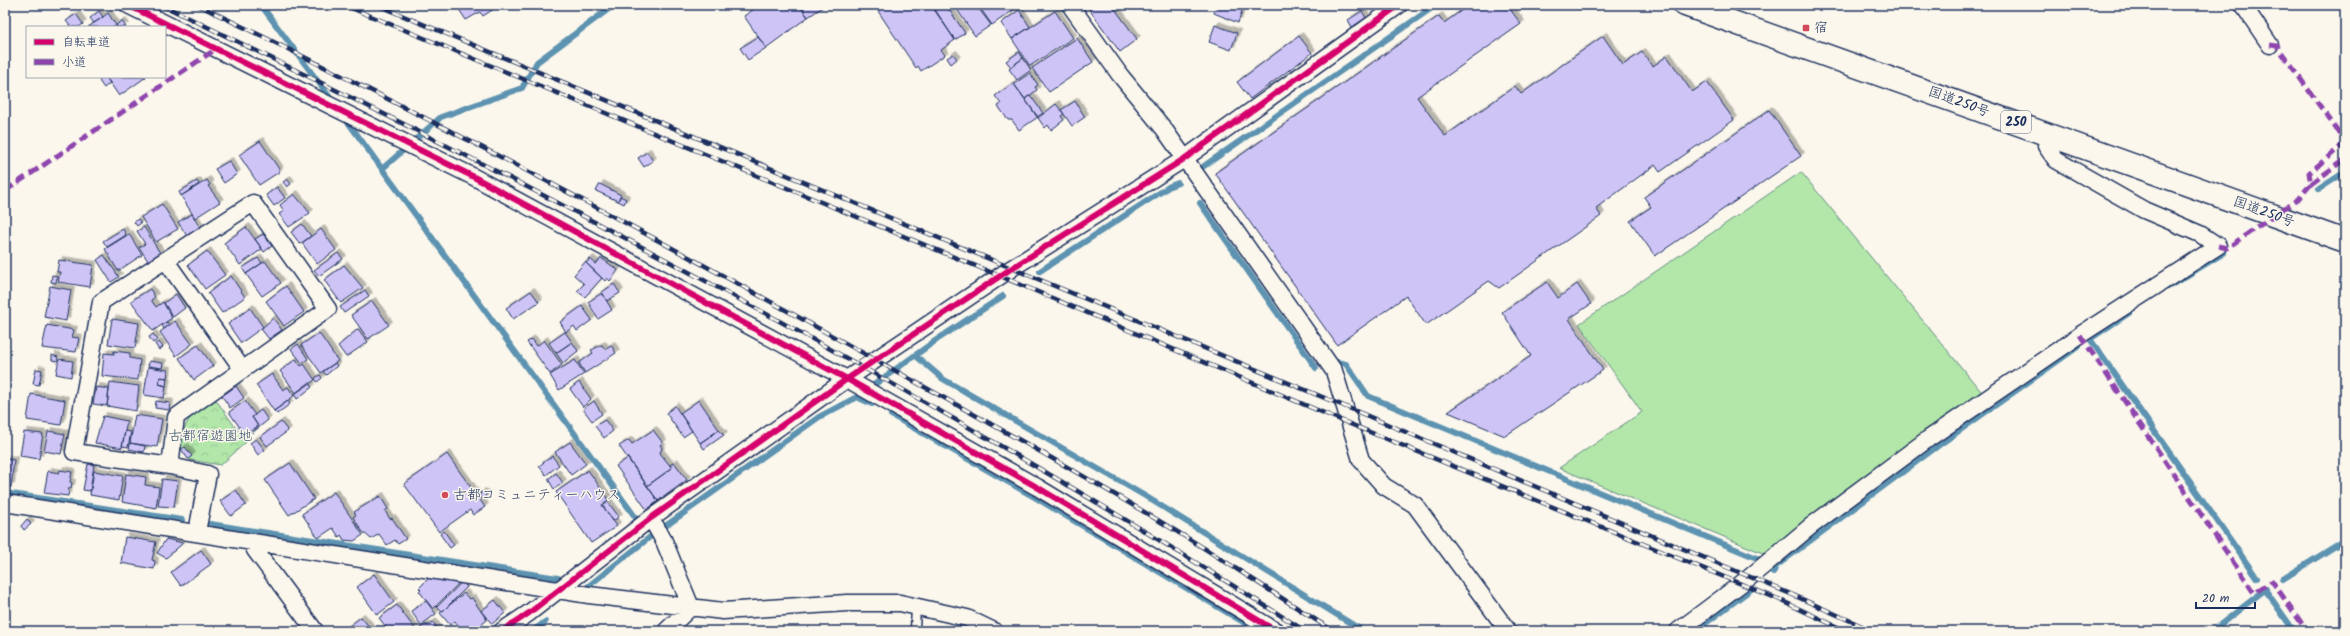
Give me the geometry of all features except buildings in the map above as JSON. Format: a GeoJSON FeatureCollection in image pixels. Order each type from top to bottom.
{"type":"FeatureCollection","features":[{"type":"Feature","properties":{"kind":"highway","name":"国道250号"},"geometry":{"type":"LineString","coordinates":[[1685,5],[2345,241]]}},
{"type":"Feature","properties":{"kind":"street"},"geometry":{"type":"LineString","coordinates":[[128,5],[472,176],[859,386],[1037,487],[1276,631]]}},
{"type":"Feature","properties":{"kind":"street"},"geometry":{"type":"LineString","coordinates":[[1070,5],[1184,159],[1334,371],[1361,460],[1384,486],[1415,505],[1508,631]]}},
{"type":"Feature","properties":{"kind":"street"},"geometry":{"type":"LineString","coordinates":[[502,631],[558,590],[656,526],[859,386],[1012,268],[1184,159],[1399,5]]}},
{"type":"Feature","properties":{"kind":"street"},"geometry":{"type":"LineString","coordinates":[[2243,5],[2270,45]]}},
{"type":"Feature","properties":{"kind":"street"},"geometry":{"type":"LineString","coordinates":[[1678,631],[1768,562],[1811,526],[1928,439],[2080,336],[2218,246],[2200,234],[2144,210],[2056,160],[2046,146],[2048,134]]}},
{"type":"Feature","properties":{"kind":"street"},"geometry":{"type":"LineString","coordinates":[[170,466],[176,417],[328,309],[253,203],[101,302],[74,452],[170,466],[208,474],[197,532]]}},
{"type":"Feature","properties":{"kind":"street"},"geometry":{"type":"LineString","coordinates":[[166,261],[243,370]]}},
{"type":"Feature","properties":{"kind":"street"},"geometry":{"type":"LineString","coordinates":[[5,503],[590,595],[691,607],[740,611],[847,603],[916,605],[967,618],[994,631]]}},
{"type":"Feature","properties":{"kind":"street"},"geometry":{"type":"LineString","coordinates":[[656,526],[691,607]]}},
{"type":"Feature","properties":{"kind":"street"},"geometry":{"type":"LineString","coordinates":[[251,542],[255,550],[315,631]]}},
{"type":"Feature","properties":{"kind":"street"},"geometry":{"type":"LineString","coordinates":[[666,631],[691,607]]}},
{"type":"Feature","properties":{"kind":"lane"},"geometry":{"type":"LineString","coordinates":[[916,605],[916,631]]}},
{"type":"Feature","properties":{"kind":"green space"},"geometry":{"type":"Polygon","coordinates":[[[1801,172],[1984,395],[1765,554],[1559,468],[1642,412],[1579,324],[1801,172]]]}},
{"type":"Feature","properties":{"kind":"green space","name":"古都宿遊園地"},"geometry":{"type":"Polygon","coordinates":[[[216,400],[246,442],[221,465],[190,460],[181,448],[184,429],[190,418],[216,400]]]}},
{"type":"Feature","properties":{"kind":"waterway"},"geometry":{"type":"LineString","coordinates":[[261,5],[334,103]]}},
{"type":"Feature","properties":{"kind":"waterway"},"geometry":{"type":"LineString","coordinates":[[382,169],[441,117],[522,88],[537,62],[614,5]]}},
{"type":"Feature","properties":{"kind":"waterway"},"geometry":{"type":"LineString","coordinates":[[1204,166],[1436,5]]}},
{"type":"Feature","properties":{"kind":"waterway"},"geometry":{"type":"LineString","coordinates":[[345,118],[636,518]]}},
{"type":"Feature","properties":{"kind":"waterway"},"geometry":{"type":"LineString","coordinates":[[2319,189],[2345,172]]}},
{"type":"Feature","properties":{"kind":"waterway"},"geometry":{"type":"LineString","coordinates":[[1040,271],[1170,186],[1178,183]]}},
{"type":"Feature","properties":{"kind":"waterway"},"geometry":{"type":"LineString","coordinates":[[1200,203],[1316,368]]}},
{"type":"Feature","properties":{"kind":"waterway"},"geometry":{"type":"LineString","coordinates":[[2168,287],[2224,253]]}},
{"type":"Feature","properties":{"kind":"waterway"},"geometry":{"type":"LineString","coordinates":[[586,588],[650,537],[819,417],[857,397],[935,341],[1003,296]]}},
{"type":"Feature","properties":{"kind":"waterway"},"geometry":{"type":"LineString","coordinates":[[2129,313],[2090,339],[2257,578]]}},
{"type":"Feature","properties":{"kind":"waterway"},"geometry":{"type":"LineString","coordinates":[[1773,573],[1776,566],[1939,445],[2079,346]]}},
{"type":"Feature","properties":{"kind":"waterway"},"geometry":{"type":"LineString","coordinates":[[916,356],[943,379],[1145,496],[1363,631]]}},
{"type":"Feature","properties":{"kind":"waterway"},"geometry":{"type":"LineString","coordinates":[[1337,362],[1346,364],[1368,396],[1776,566]]}},
{"type":"Feature","properties":{"kind":"waterway"},"geometry":{"type":"LineString","coordinates":[[857,397],[872,404]]}},
{"type":"Feature","properties":{"kind":"waterway"},"geometry":{"type":"LineString","coordinates":[[891,415],[1036,498],[1258,631]]}},
{"type":"Feature","properties":{"kind":"waterway"},"geometry":{"type":"LineString","coordinates":[[5,493],[182,520]]}},
{"type":"Feature","properties":{"kind":"waterway"},"geometry":{"type":"LineString","coordinates":[[210,524],[558,578]]}},
{"type":"Feature","properties":{"kind":"waterway"},"geometry":{"type":"LineString","coordinates":[[2283,579],[2345,540]]}},
{"type":"Feature","properties":{"kind":"waterway"},"geometry":{"type":"LineString","coordinates":[[2264,588],[2294,631]]}},
{"type":"Feature","properties":{"kind":"waterway"},"geometry":{"type":"LineString","coordinates":[[2212,631],[2266,589]]}},
{"type":"Feature","properties":{"kind":"waterway"},"geometry":{"type":"LineString","coordinates":[[1695,631],[1750,590]]}},
{"type":"Feature","properties":{"kind":"waterway"},"geometry":{"type":"LineString","coordinates":[[533,631],[545,622]]}},
{"type":"Feature","properties":{"kind":"railway"},"geometry":{"type":"LineString","coordinates":[[162,5],[454,150],[599,224],[743,301],[1027,461],[1167,545],[1305,631]]}},
{"type":"Feature","properties":{"kind":"railway"},"geometry":{"type":"LineString","coordinates":[[198,5],[443,127],[765,299],[1118,496],[1207,550],[1333,631]]}},
{"type":"Feature","properties":{"kind":"railway"},"geometry":{"type":"LineString","coordinates":[[344,5],[1000,276],[1350,424],[1778,599],[1846,631]]}},
{"type":"Feature","properties":{"kind":"railway"},"geometry":{"type":"LineString","coordinates":[[377,5],[1344,406],[1793,595],[1873,631]]}},
{"type":"Feature","properties":{"kind":"marked path"},"geometry":{"type":"LineString","coordinates":[[2270,45],[2277,46],[2345,141]]}},
{"type":"Feature","properties":{"kind":"marked path"},"geometry":{"type":"LineString","coordinates":[[5,191],[216,49]]}},
{"type":"Feature","properties":{"kind":"marked path"},"geometry":{"type":"LineString","coordinates":[[2218,246],[2227,248],[2298,199],[2311,184],[2309,173],[2345,143]]}},
{"type":"Feature","properties":{"kind":"marked path"},"geometry":{"type":"LineString","coordinates":[[2311,184],[2345,159]]}},
{"type":"Feature","properties":{"kind":"marked path"},"geometry":{"type":"LineString","coordinates":[[2080,335],[2254,593],[2272,581],[2307,631]]}},
{"type":"Feature","properties":{"kind":"cycle path"},"geometry":{"type":"LineString","coordinates":[[128,5],[472,176],[847,379],[1037,487],[1276,631]]}},
{"type":"Feature","properties":{"kind":"cycle path"},"geometry":{"type":"LineString","coordinates":[[502,631],[529,613],[651,518],[847,379],[1012,268],[1184,159],[1399,5]]}},
{"type":"Feature","properties":{"kind":"place","name":"宿"},"geometry":{"type":"Point","coordinates":[1806,28]}},
{"type":"Feature","properties":{"kind":"place","name":"古都コミュニティーハウス"},"geometry":{"type":"Point","coordinates":[445,495]}}]}
